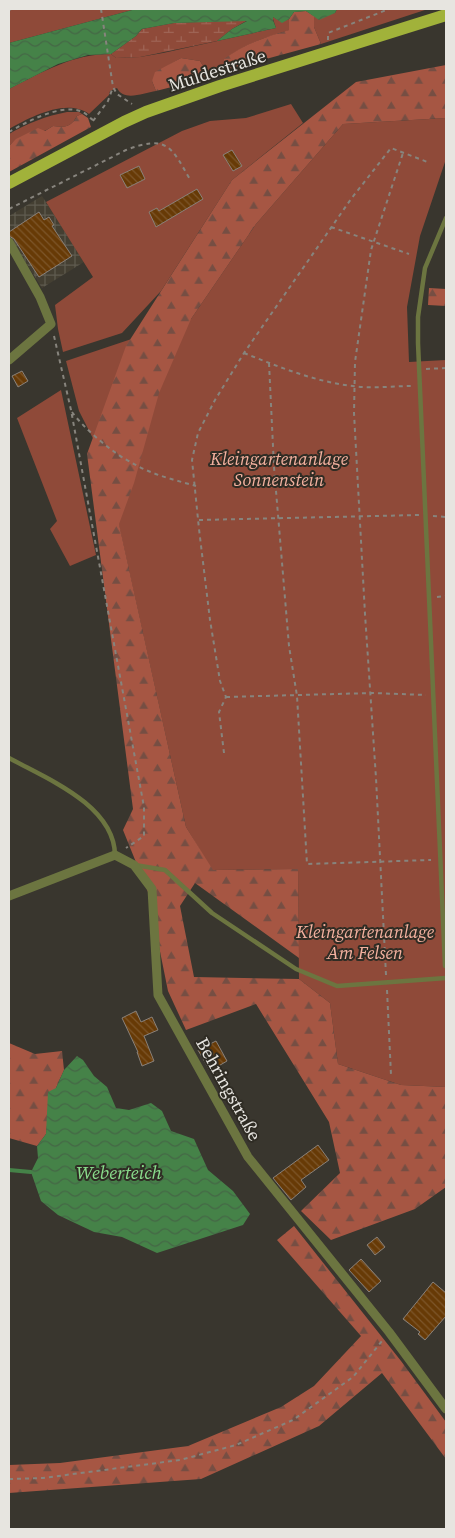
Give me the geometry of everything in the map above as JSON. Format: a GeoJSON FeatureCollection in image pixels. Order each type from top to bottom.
{"type":"FeatureCollection","features":[{"type":"Feature","properties":{"kind":"main road","name":"Muldestraße"},"geometry":{"type":"LineString","coordinates":[[9,183],[146,112],[220,86],[446,15]]}},
{"type":"Feature","properties":{"kind":"street"},"geometry":{"type":"LineString","coordinates":[[9,242],[40,296],[51,324],[9,360]]}},
{"type":"Feature","properties":{"kind":"street"},"geometry":{"type":"LineString","coordinates":[[9,896],[115,855]]}},
{"type":"Feature","properties":{"kind":"street","name":"Behringstraße"},"geometry":{"type":"LineString","coordinates":[[115,855],[134,865],[152,889],[158,994],[248,1157],[389,1332],[446,1409]]}},
{"type":"Feature","properties":{"kind":"lane"},"geometry":{"type":"LineString","coordinates":[[445,966],[434,695],[424,515],[418,317],[425,268],[446,218]]}},
{"type":"Feature","properties":{"kind":"lane"},"geometry":{"type":"LineString","coordinates":[[9,758],[80,798],[106,824],[115,844],[115,855]]}},
{"type":"Feature","properties":{"kind":"lane"},"geometry":{"type":"LineString","coordinates":[[134,865],[165,870],[212,913],[296,969],[337,986],[446,978]]}},
{"type":"Feature","properties":{"kind":"path"},"geometry":{"type":"LineString","coordinates":[[101,9],[113,87],[117,94],[146,112]]}},
{"type":"Feature","properties":{"kind":"path"},"geometry":{"type":"LineString","coordinates":[[328,52],[328,33],[389,9]]}},
{"type":"Feature","properties":{"kind":"path"},"geometry":{"type":"LineString","coordinates":[[93,120],[108,101],[113,87]]}},
{"type":"Feature","properties":{"kind":"path"},"geometry":{"type":"LineString","coordinates":[[9,132],[44,115],[67,110],[80,110],[93,120],[97,136]]}},
{"type":"Feature","properties":{"kind":"path"},"geometry":{"type":"LineString","coordinates":[[9,209],[126,150],[143,144],[164,144],[174,152],[191,181]]}},
{"type":"Feature","properties":{"kind":"path"},"geometry":{"type":"LineString","coordinates":[[224,753],[220,712],[226,696],[220,681],[210,620],[192,460],[198,433],[215,400],[244,353],[331,227],[391,148],[430,163]]}},
{"type":"Feature","properties":{"kind":"path"},"geometry":{"type":"LineString","coordinates":[[391,1075],[372,693],[364,614],[354,413],[356,362],[371,250],[403,153]]}},
{"type":"Feature","properties":{"kind":"path"},"geometry":{"type":"LineString","coordinates":[[331,227],[409,254]]}},
{"type":"Feature","properties":{"kind":"path"},"geometry":{"type":"LineString","coordinates":[[51,324],[71,410],[144,807],[144,836],[115,855]]}},
{"type":"Feature","properties":{"kind":"path"},"geometry":{"type":"LineString","coordinates":[[244,353],[332,382],[355,387],[420,386]]}},
{"type":"Feature","properties":{"kind":"path"},"geometry":{"type":"LineString","coordinates":[[270,363],[274,467],[289,646],[297,696],[307,864],[440,860]]}},
{"type":"Feature","properties":{"kind":"path"},"geometry":{"type":"LineString","coordinates":[[419,369],[446,368]]}},
{"type":"Feature","properties":{"kind":"path"},"geometry":{"type":"LineString","coordinates":[[71,410],[79,422],[134,464],[168,478],[196,486]]}},
{"type":"Feature","properties":{"kind":"path"},"geometry":{"type":"LineString","coordinates":[[199,520],[424,515],[446,517]]}},
{"type":"Feature","properties":{"kind":"path"},"geometry":{"type":"LineString","coordinates":[[226,696],[372,693],[434,695]]}},
{"type":"Feature","properties":{"kind":"path"},"geometry":{"type":"LineString","coordinates":[[9,1479],[43,1478],[180,1460],[236,1445],[293,1420],[353,1377],[389,1332]]}},
{"type":"Feature","properties":{"kind":"shaded area"},"geometry":{"type":"Polygon","coordinates":[[[42,196],[84,262],[42,288],[9,236],[9,216],[42,196]]]}},
{"type":"Feature","properties":{"kind":"green space"},"geometry":{"type":"Polygon","coordinates":[[[9,9],[136,9],[9,43],[9,9]]]}},
{"type":"Feature","properties":{"kind":"green space"},"geometry":{"type":"Polygon","coordinates":[[[337,9],[428,9],[321,44],[314,27],[314,16],[335,13],[337,9]]]}},
{"type":"Feature","properties":{"kind":"green space"},"geometry":{"type":"Polygon","coordinates":[[[306,11],[314,16],[314,27],[321,44],[225,70],[224,59],[247,45],[289,30],[289,19],[294,12],[306,11]]]}},
{"type":"Feature","properties":{"kind":"green space"},"geometry":{"type":"Polygon","coordinates":[[[273,17],[282,22],[289,19],[290,30],[240,49],[225,59],[225,70],[195,81],[198,74],[205,69],[200,61],[181,58],[169,65],[152,81],[156,91],[129,96],[124,95],[117,88],[110,91],[109,95],[89,114],[70,108],[59,109],[28,119],[9,129],[9,89],[46,70],[83,57],[111,54],[116,58],[140,57],[276,28],[273,17]]]}},
{"type":"Feature","properties":{"kind":"green space"},"geometry":{"type":"Polygon","coordinates":[[[248,20],[232,29],[217,41],[140,57],[116,58],[111,54],[136,36],[142,29],[174,23],[248,20]]]}},
{"type":"Feature","properties":{"kind":"green space"},"geometry":{"type":"Polygon","coordinates":[[[181,58],[200,61],[205,69],[198,74],[195,81],[156,91],[152,81],[155,72],[181,58]]]}},
{"type":"Feature","properties":{"kind":"green space"},"geometry":{"type":"Polygon","coordinates":[[[446,65],[446,118],[343,124],[256,224],[191,319],[159,393],[134,483],[119,524],[186,827],[213,870],[298,869],[299,958],[195,883],[180,906],[194,977],[299,979],[330,1003],[338,1064],[401,1085],[446,1087],[446,1187],[415,1209],[331,1240],[301,1211],[340,1173],[329,1122],[256,1004],[186,1030],[168,991],[148,892],[123,830],[133,809],[87,454],[126,346],[232,180],[356,82],[446,65]]]}},
{"type":"Feature","properties":{"kind":"green space"},"geometry":{"type":"Polygon","coordinates":[[[291,104],[303,123],[232,180],[161,291],[122,333],[63,352],[55,305],[93,277],[46,202],[182,131],[210,121],[246,118],[291,104]]]}},
{"type":"Feature","properties":{"kind":"green space"},"geometry":{"type":"Polygon","coordinates":[[[67,112],[79,112],[82,114],[77,116],[67,126],[53,126],[42,132],[20,138],[9,146],[9,134],[37,120],[67,112]]]}},
{"type":"Feature","properties":{"kind":"green space"},"geometry":{"type":"Polygon","coordinates":[[[82,114],[88,118],[91,127],[9,172],[9,146],[16,139],[38,128],[45,131],[53,126],[67,126],[77,116],[82,114]]]}},
{"type":"Feature","properties":{"kind":"green space","name":"Kleingartenanlage Sonnenstein"},"geometry":{"type":"Polygon","coordinates":[[[446,118],[446,159],[420,236],[407,307],[409,362],[446,360],[446,1087],[401,1085],[338,1064],[330,1003],[299,979],[298,869],[212,870],[186,827],[105,462],[79,411],[66,361],[191,319],[256,224],[343,124],[446,118]]]}},
{"type":"Feature","properties":{"kind":"green space"},"geometry":{"type":"Polygon","coordinates":[[[429,288],[446,289],[446,306],[428,305],[429,288]]]}},
{"type":"Feature","properties":{"kind":"green space"},"geometry":{"type":"Polygon","coordinates":[[[61,390],[96,555],[70,566],[50,529],[57,521],[17,418],[61,390]]]}},
{"type":"Feature","properties":{"kind":"green space"},"geometry":{"type":"Polygon","coordinates":[[[9,1043],[35,1054],[62,1051],[64,1070],[56,1088],[48,1116],[46,1134],[37,1146],[9,1138],[9,1043]]]}},
{"type":"Feature","properties":{"kind":"green space"},"geometry":{"type":"Polygon","coordinates":[[[294,1226],[401,1361],[446,1422],[446,1459],[382,1373],[319,1426],[201,1479],[9,1493],[9,1465],[60,1463],[188,1446],[281,1407],[314,1386],[361,1336],[277,1240],[294,1226]]]}},
{"type":"Feature","properties":{"kind":"water"},"geometry":{"type":"Polygon","coordinates":[[[136,9],[337,9],[335,13],[319,20],[306,11],[294,12],[289,19],[282,23],[273,17],[276,28],[217,41],[232,29],[247,21],[174,23],[142,29],[136,36],[111,54],[88,55],[58,64],[9,89],[9,43],[136,9]]]}},
{"type":"Feature","properties":{"kind":"water","name":"Weberteich"},"geometry":{"type":"Polygon","coordinates":[[[77,1056],[83,1060],[94,1076],[107,1087],[116,1108],[129,1110],[151,1103],[162,1111],[171,1131],[194,1139],[208,1170],[233,1191],[250,1214],[243,1225],[157,1253],[122,1237],[94,1232],[58,1215],[41,1201],[31,1172],[38,1158],[37,1146],[46,1134],[48,1092],[56,1088],[64,1070],[77,1056]]]}},
{"type":"Feature","properties":{"kind":"building"},"geometry":{"type":"Polygon","coordinates":[[[232,150],[242,166],[233,171],[223,155],[232,150]]]}},
{"type":"Feature","properties":{"kind":"building"},"geometry":{"type":"Polygon","coordinates":[[[139,166],[145,179],[127,188],[120,175],[139,166]]]}},
{"type":"Feature","properties":{"kind":"building"},"geometry":{"type":"Polygon","coordinates":[[[197,189],[203,199],[156,227],[149,212],[157,208],[159,211],[197,189]]]}},
{"type":"Feature","properties":{"kind":"building"},"geometry":{"type":"Polygon","coordinates":[[[39,212],[44,220],[49,217],[54,225],[52,226],[72,256],[39,277],[14,239],[9,236],[9,232],[39,212]]]}},
{"type":"Feature","properties":{"kind":"building"},"geometry":{"type":"Polygon","coordinates":[[[22,371],[28,381],[18,387],[12,376],[22,371]]]}},
{"type":"Feature","properties":{"kind":"building"},"geometry":{"type":"Polygon","coordinates":[[[136,1011],[141,1022],[152,1017],[158,1030],[144,1036],[154,1061],[142,1066],[138,1052],[122,1018],[136,1011]]]}},
{"type":"Feature","properties":{"kind":"building"},"geometry":{"type":"Polygon","coordinates":[[[216,1041],[227,1061],[210,1071],[198,1050],[216,1041]]]}},
{"type":"Feature","properties":{"kind":"building"},"geometry":{"type":"Polygon","coordinates":[[[318,1145],[329,1160],[301,1180],[306,1187],[291,1200],[273,1178],[318,1145]]]}},
{"type":"Feature","properties":{"kind":"building"},"geometry":{"type":"Polygon","coordinates":[[[377,1237],[385,1247],[375,1255],[367,1245],[377,1237]]]}},
{"type":"Feature","properties":{"kind":"building"},"geometry":{"type":"Polygon","coordinates":[[[361,1259],[381,1281],[369,1292],[349,1270],[361,1259]]]}},
{"type":"Feature","properties":{"kind":"building"},"geometry":{"type":"Polygon","coordinates":[[[433,1282],[446,1293],[446,1316],[425,1340],[418,1334],[420,1332],[403,1319],[433,1282]]]}},
{"type":"Feature","properties":{"kind":"waterway"},"geometry":{"type":"LineString","coordinates":[[9,1170],[31,1172]]}},
{"type":"Feature","properties":{"kind":"park label","name":"Kleingartenanlage Am Felsen"},"geometry":{"type":"Point","coordinates":[365,941]}}]}
